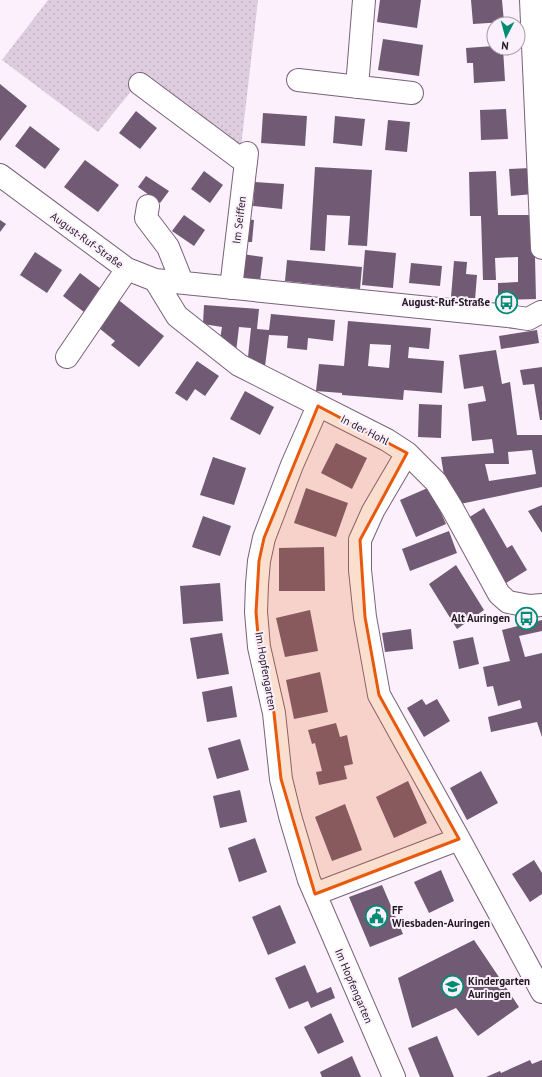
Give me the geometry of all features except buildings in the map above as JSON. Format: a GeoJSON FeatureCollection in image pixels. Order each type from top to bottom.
{"type":"FeatureCollection","features":[{"type":"Feature","properties":{"kind":"street"},"geometry":{"type":"LineString","coordinates":[[357,87],[364,0]]}},
{"type":"Feature","properties":{"kind":"street"},"geometry":{"type":"LineString","coordinates":[[531,0],[542,248]]}},
{"type":"Feature","properties":{"kind":"street"},"geometry":{"type":"LineString","coordinates":[[298,80],[412,93]]}},
{"type":"Feature","properties":{"kind":"street","name":"Im Seiffen"},"geometry":{"type":"LineString","coordinates":[[140,84],[246,158],[231,288]]}},
{"type":"Feature","properties":{"kind":"street","name":"August-Ruf-Straße"},"geometry":{"type":"LineString","coordinates":[[0,175],[127,269],[155,280],[528,319],[542,311]]}},
{"type":"Feature","properties":{"kind":"street"},"geometry":{"type":"LineString","coordinates":[[148,206],[146,218],[168,247],[182,282]]}},
{"type":"Feature","properties":{"kind":"street"},"geometry":{"type":"LineString","coordinates":[[66,357],[127,269]]}},
{"type":"Feature","properties":{"kind":"street","name":"In der Hohl"},"geometry":{"type":"LineString","coordinates":[[155,280],[177,316],[239,365],[386,440],[408,453],[436,482],[499,594],[508,602],[530,606],[542,605]]}},
{"type":"Feature","properties":{"kind":"street","name":"Im Hopfengarten"},"geometry":{"type":"LineString","coordinates":[[318,406],[292,465],[264,538],[259,561],[256,612],[259,647],[274,713],[281,779],[298,846],[315,894],[394,1077]]}},
{"type":"Feature","properties":{"kind":"street"},"geometry":{"type":"LineString","coordinates":[[408,453],[373,511],[360,540],[360,570],[365,617],[379,695],[542,992]]}},
{"type":"Feature","properties":{"kind":"street"},"geometry":{"type":"LineString","coordinates":[[315,894],[459,839]]}},
{"type":"Feature","properties":{"kind":"highlighted area"},"geometry":{"type":"Polygon","coordinates":[[[318,406],[407,453],[360,540],[365,617],[379,695],[459,839],[315,894],[281,779],[274,713],[259,647],[256,612],[259,561],[264,538],[318,406]]]}},
{"type":"Feature","properties":{"kind":"shaded area"},"geometry":{"type":"Polygon","coordinates":[[[48,0],[258,0],[240,155],[141,79],[98,132],[2,60],[48,0]]]}},
{"type":"Feature","properties":{"kind":"place","name":"August-Ruf-Straße"},"geometry":{"type":"Point","coordinates":[506,302]}},
{"type":"Feature","properties":{"kind":"place","name":"Alt Auringen"},"geometry":{"type":"Point","coordinates":[526,618]}},
{"type":"Feature","properties":{"kind":"place","name":"FF Wiesbaden-Auringen"},"geometry":{"type":"Point","coordinates":[376,916]}},
{"type":"Feature","properties":{"kind":"place","name":"Kindergarten Auringen"},"geometry":{"type":"Point","coordinates":[452,987]}}]}
